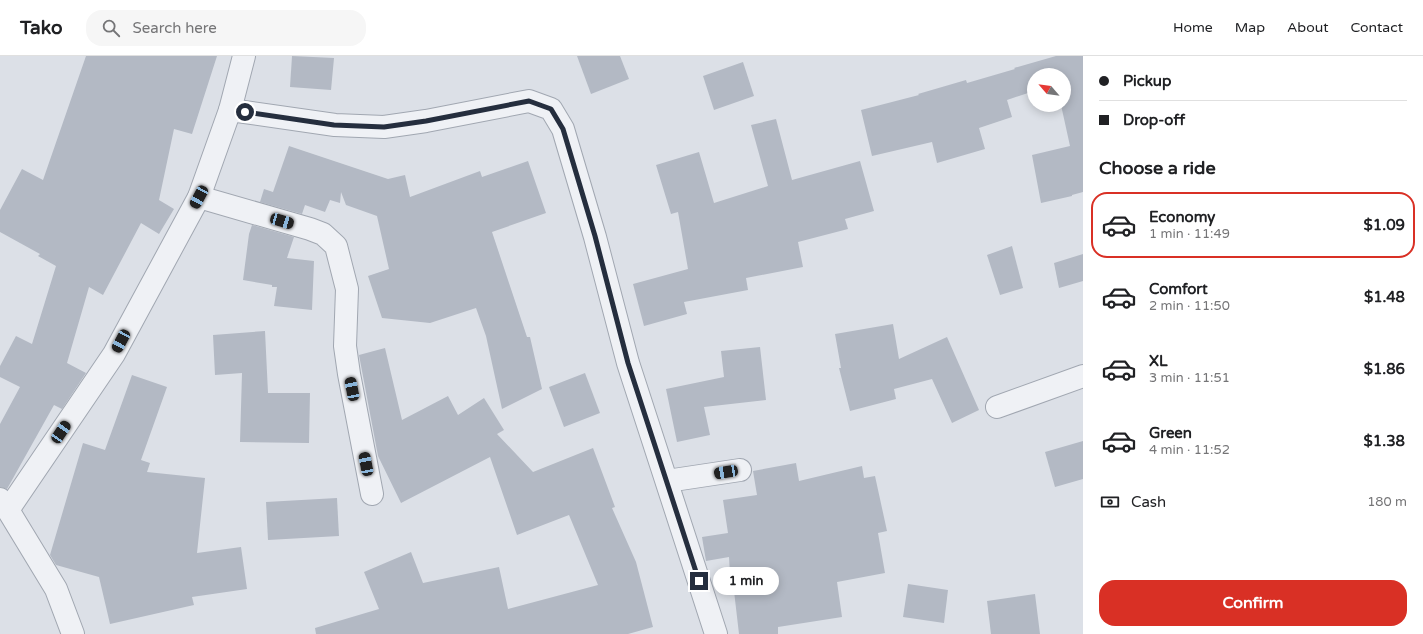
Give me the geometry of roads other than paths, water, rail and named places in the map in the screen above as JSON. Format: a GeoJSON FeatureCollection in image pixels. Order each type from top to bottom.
{"type":"FeatureCollection","features":[{"type":"Feature","properties":{"kind":"street"},"geometry":{"type":"LineString","coordinates":[[73,634],[56,589],[4,504],[114,354],[199,197],[230,110],[244,56]]}},
{"type":"Feature","properties":{"kind":"street"},"geometry":{"type":"LineString","coordinates":[[230,110],[334,125],[384,127],[426,121],[529,101],[551,109],[563,129],[595,236],[628,363],[716,634]]}},
{"type":"Feature","properties":{"kind":"street"},"geometry":{"type":"LineString","coordinates":[[199,197],[310,229],[323,234],[336,246],[347,289],[345,346],[349,374],[372,494]]}},
{"type":"Feature","properties":{"kind":"street"},"geometry":{"type":"LineString","coordinates":[[997,407],[1083,376]]}},
{"type":"Feature","properties":{"kind":"street"},"geometry":{"type":"LineString","coordinates":[[667,481],[740,470]]}}]}
